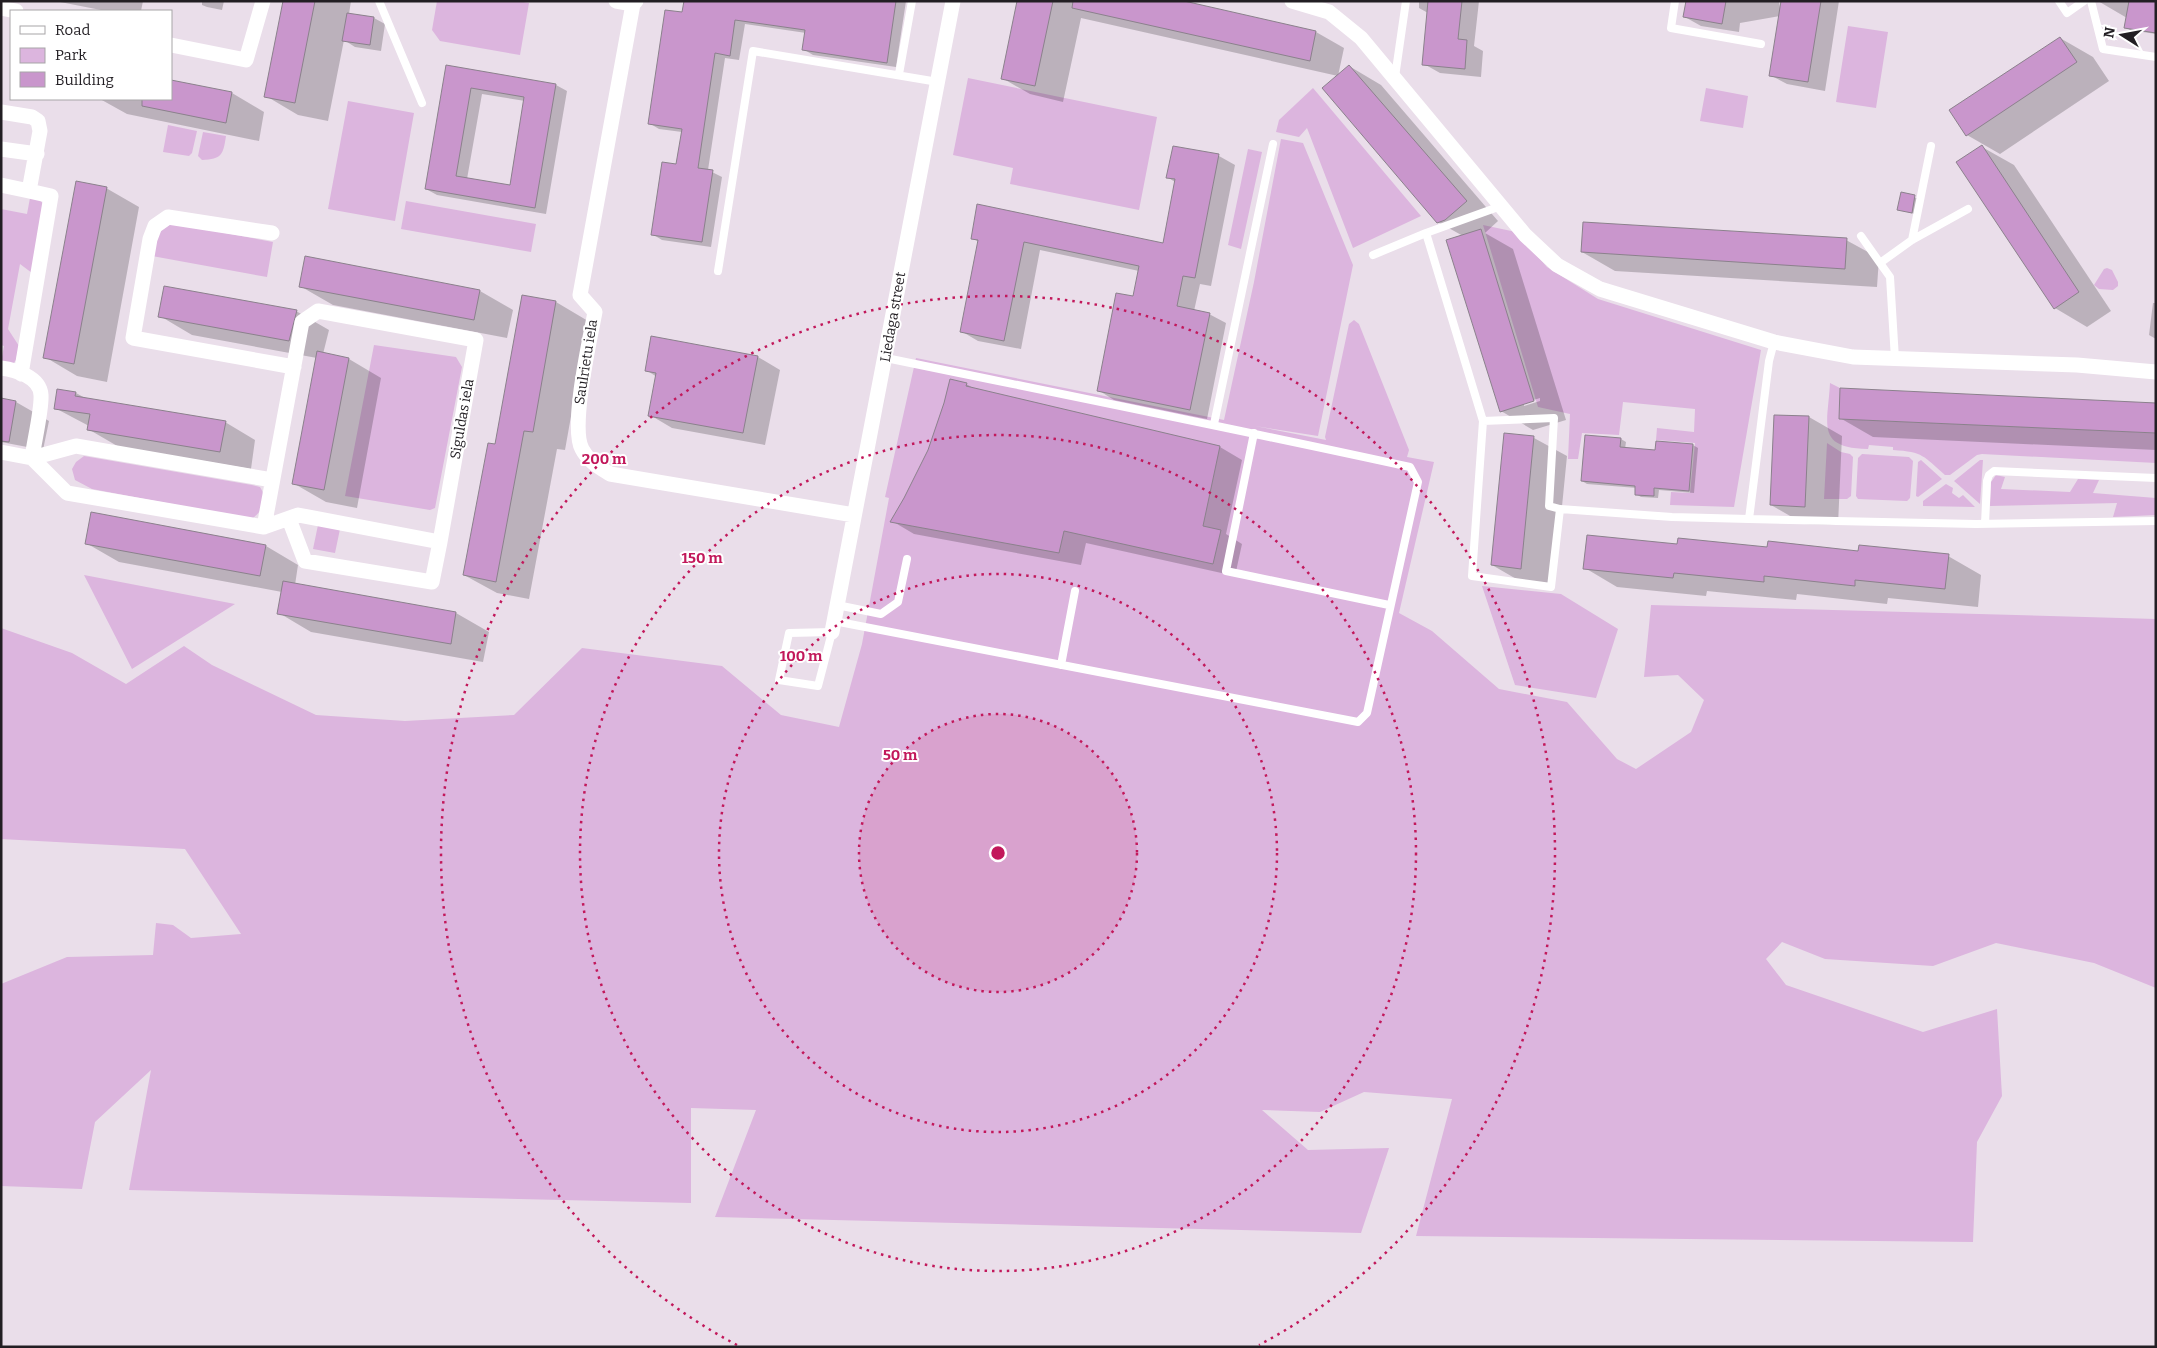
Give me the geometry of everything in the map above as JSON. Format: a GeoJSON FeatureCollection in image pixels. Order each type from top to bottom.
{"type":"FeatureCollection","features":[{"type":"Feature","properties":{"kind":"street"},"geometry":{"type":"LineString","coordinates":[[172,45],[246,60],[263,1]]}},
{"type":"Feature","properties":{"kind":"street"},"geometry":{"type":"LineString","coordinates":[[616,1],[635,3]]}},
{"type":"Feature","properties":{"kind":"street","name":"Liedaga street"},"geometry":{"type":"LineString","coordinates":[[833,626],[886,358],[953,1]]}},
{"type":"Feature","properties":{"kind":"street"},"geometry":{"type":"LineString","coordinates":[[1292,1],[1329,12],[1349,26],[1395,77],[1531,241],[1557,265],[1600,289],[1774,342],[1853,357],[2077,365],[2156,372]]}},
{"type":"Feature","properties":{"kind":"street","name":"Saulrietu iela"},"geometry":{"type":"LineString","coordinates":[[635,3],[580,295],[595,312],[577,417],[581,448],[592,463],[610,474],[854,515]]}},
{"type":"Feature","properties":{"kind":"street"},"geometry":{"type":"LineString","coordinates":[[1,112],[32,117],[38,121],[40,131],[29,191]]}},
{"type":"Feature","properties":{"kind":"street"},"geometry":{"type":"LineString","coordinates":[[1,149],[37,154]]}},
{"type":"Feature","properties":{"kind":"street"},"geometry":{"type":"LineString","coordinates":[[1,185],[51,196],[21,374]]}},
{"type":"Feature","properties":{"kind":"street"},"geometry":{"type":"LineString","coordinates":[[272,233],[168,217],[155,226],[150,239],[133,338],[294,367]]}},
{"type":"Feature","properties":{"kind":"street","name":"Siguldas iela"},"geometry":{"type":"LineString","coordinates":[[264,527],[302,322],[318,311],[476,340],[440,542]]}},
{"type":"Feature","properties":{"kind":"street"},"geometry":{"type":"LineString","coordinates":[[1,368],[33,379],[41,393],[32,458]]}},
{"type":"Feature","properties":{"kind":"street"},"geometry":{"type":"LineString","coordinates":[[1,452],[32,458],[76,446],[272,480]]}},
{"type":"Feature","properties":{"kind":"street"},"geometry":{"type":"LineString","coordinates":[[32,458],[67,493],[264,527],[298,515],[440,542],[432,582],[305,561],[289,519]]}},
{"type":"Feature","properties":{"kind":"lane"},"geometry":{"type":"LineString","coordinates":[[379,1],[422,103]]}},
{"type":"Feature","properties":{"kind":"lane"},"geometry":{"type":"LineString","coordinates":[[899,74],[912,1]]}},
{"type":"Feature","properties":{"kind":"lane"},"geometry":{"type":"LineString","coordinates":[[1395,77],[1406,1]]}},
{"type":"Feature","properties":{"kind":"lane"},"geometry":{"type":"LineString","coordinates":[[1675,1],[1671,28],[1761,44]]}},
{"type":"Feature","properties":{"kind":"lane"},"geometry":{"type":"LineString","coordinates":[[2059,1],[2067,13],[2084,1]]}},
{"type":"Feature","properties":{"kind":"lane"},"geometry":{"type":"LineString","coordinates":[[2091,1],[2103,49],[2156,57]]}},
{"type":"Feature","properties":{"kind":"lane"},"geometry":{"type":"LineString","coordinates":[[718,271],[753,52],[899,74],[938,82]]}},
{"type":"Feature","properties":{"kind":"lane"},"geometry":{"type":"LineString","coordinates":[[1214,424],[1273,144]]}},
{"type":"Feature","properties":{"kind":"lane"},"geometry":{"type":"LineString","coordinates":[[1912,240],[1931,146]]}},
{"type":"Feature","properties":{"kind":"lane"},"geometry":{"type":"LineString","coordinates":[[1373,255],[1426,233],[1501,206]]}},
{"type":"Feature","properties":{"kind":"lane"},"geometry":{"type":"LineString","coordinates":[[1880,263],[1912,240],[1968,209]]}},
{"type":"Feature","properties":{"kind":"lane"},"geometry":{"type":"LineString","coordinates":[[1426,233],[1483,421],[1472,576],[1551,587],[1560,509]]}},
{"type":"Feature","properties":{"kind":"lane"},"geometry":{"type":"LineString","coordinates":[[1862,236],[1890,278],[1895,359]]}},
{"type":"Feature","properties":{"kind":"lane"},"geometry":{"type":"LineString","coordinates":[[1748,519],[1769,361],[1774,342]]}},
{"type":"Feature","properties":{"kind":"lane"},"geometry":{"type":"LineString","coordinates":[[833,626],[818,686],[779,680],[789,633],[833,626],[1060,665],[1358,722],[1367,713],[1418,482],[1410,467],[1076,395],[937,370],[886,358]]}},
{"type":"Feature","properties":{"kind":"lane"},"geometry":{"type":"LineString","coordinates":[[1483,421],[1554,418],[1549,506],[1560,509],[1672,517],[1985,524],[2156,521]]}},
{"type":"Feature","properties":{"kind":"lane"},"geometry":{"type":"LineString","coordinates":[[1254,433],[1226,571],[1390,605]]}},
{"type":"Feature","properties":{"kind":"lane"},"geometry":{"type":"LineString","coordinates":[[1985,524],[1987,481],[1989,475],[1994,471],[2156,478]]}},
{"type":"Feature","properties":{"kind":"lane"},"geometry":{"type":"LineString","coordinates":[[837,605],[881,614],[898,602],[907,559]]}},
{"type":"Feature","properties":{"kind":"lane"},"geometry":{"type":"LineString","coordinates":[[1060,665],[1075,591]]}},
{"type":"Feature","properties":{"kind":"green space"},"geometry":{"type":"Polygon","coordinates":[[[437,1],[518,1],[529,3],[520,55],[440,41],[432,30],[437,1]]]}},
{"type":"Feature","properties":{"kind":"green space"},"geometry":{"type":"Polygon","coordinates":[[[1848,26],[1888,32],[1876,108],[1836,102],[1848,26]]]}},
{"type":"Feature","properties":{"kind":"green space"},"geometry":{"type":"Polygon","coordinates":[[[968,78],[1157,117],[1139,210],[1010,184],[1013,168],[953,155],[968,78]]]}},
{"type":"Feature","properties":{"kind":"green space"},"geometry":{"type":"Polygon","coordinates":[[[1313,88],[1421,216],[1353,248],[1307,128],[1299,137],[1276,132],[1279,120],[1313,88]]]}},
{"type":"Feature","properties":{"kind":"green space"},"geometry":{"type":"Polygon","coordinates":[[[1706,88],[1748,96],[1743,128],[1700,121],[1706,88]]]}},
{"type":"Feature","properties":{"kind":"green space"},"geometry":{"type":"Polygon","coordinates":[[[348,101],[414,113],[395,221],[328,209],[348,101]]]}},
{"type":"Feature","properties":{"kind":"green space"},"geometry":{"type":"Polygon","coordinates":[[[168,125],[197,131],[192,153],[189,156],[163,152],[168,125]]]}},
{"type":"Feature","properties":{"kind":"green space"},"geometry":{"type":"Polygon","coordinates":[[[203,132],[226,136],[224,148],[218,157],[202,160],[198,156],[203,132]]]}},
{"type":"Feature","properties":{"kind":"green space"},"geometry":{"type":"Polygon","coordinates":[[[1281,139],[1303,143],[1353,265],[1318,436],[1255,426],[1326,440],[1325,437],[1349,324],[1354,320],[1359,324],[1409,450],[1407,457],[1434,462],[1399,613],[1432,631],[1499,689],[1567,702],[1617,759],[1636,769],[1691,732],[1704,700],[1678,675],[1644,677],[1651,605],[2156,619],[2156,988],[2094,963],[1996,943],[1933,966],[1825,959],[1782,942],[1766,959],[1786,985],[1923,1032],[1997,1009],[2002,1096],[1977,1142],[1973,1242],[1416,1236],[1452,1099],[1364,1092],[1320,1112],[1262,1110],[1308,1150],[1389,1148],[1361,1233],[715,1217],[756,1110],[691,1108],[691,1203],[129,1190],[151,1070],[95,1122],[82,1189],[1,1186],[1,984],[67,957],[153,955],[156,923],[173,925],[191,938],[241,934],[185,849],[1,839],[1,628],[72,653],[126,684],[184,646],[212,665],[316,715],[405,721],[514,715],[582,648],[722,666],[781,715],[839,727],[862,644],[889,498],[885,497],[916,358],[1224,420],[1254,282],[1281,139]]]}},
{"type":"Feature","properties":{"kind":"green space"},"geometry":{"type":"Polygon","coordinates":[[[1248,149],[1262,152],[1241,249],[1228,245],[1248,149]]]}},
{"type":"Feature","properties":{"kind":"green space"},"geometry":{"type":"Polygon","coordinates":[[[30,198],[40,200],[44,205],[32,273],[20,264],[8,329],[19,346],[16,360],[13,364],[1,362],[4,346],[1,345],[1,209],[27,214],[30,198]]]}},
{"type":"Feature","properties":{"kind":"green space"},"geometry":{"type":"Polygon","coordinates":[[[406,201],[536,224],[531,252],[401,229],[406,201]]]}},
{"type":"Feature","properties":{"kind":"green space"},"geometry":{"type":"Polygon","coordinates":[[[172,223],[273,242],[267,277],[152,256],[156,235],[172,223]]]}},
{"type":"Feature","properties":{"kind":"green space"},"geometry":{"type":"Polygon","coordinates":[[[1483,225],[1516,232],[1547,267],[1598,299],[1761,350],[1734,507],[1670,505],[1671,492],[1690,493],[1695,443],[1656,440],[1657,428],[1694,432],[1695,409],[1623,402],[1619,435],[1582,433],[1578,459],[1568,459],[1570,414],[1538,407],[1483,225]]]}},
{"type":"Feature","properties":{"kind":"green space"},"geometry":{"type":"Polygon","coordinates":[[[2104,269],[2112,270],[2118,282],[2118,286],[2113,290],[2099,289],[2094,285],[2104,269]]]}},
{"type":"Feature","properties":{"kind":"green space"},"geometry":{"type":"Polygon","coordinates":[[[374,345],[456,357],[462,367],[435,508],[430,510],[345,496],[374,345]]]}},
{"type":"Feature","properties":{"kind":"green space"},"geometry":{"type":"Polygon","coordinates":[[[1830,383],[1840,388],[1839,419],[2156,433],[2156,463],[1982,454],[1977,455],[1950,475],[1945,475],[1927,459],[1911,452],[1893,450],[1893,447],[1869,445],[1868,449],[1851,448],[1839,444],[1828,431],[1830,383]]]}},
{"type":"Feature","properties":{"kind":"green space"},"geometry":{"type":"Polygon","coordinates":[[[1827,443],[1853,457],[1851,496],[1847,499],[1824,499],[1827,443]]]}},
{"type":"Feature","properties":{"kind":"green space"},"geometry":{"type":"Polygon","coordinates":[[[1862,454],[1909,457],[1913,461],[1910,498],[1907,501],[1858,499],[1856,496],[1858,458],[1862,454]]]}},
{"type":"Feature","properties":{"kind":"green space"},"geometry":{"type":"Polygon","coordinates":[[[84,456],[260,487],[264,496],[263,505],[259,513],[251,519],[92,489],[75,480],[72,469],[76,462],[84,456]]]}},
{"type":"Feature","properties":{"kind":"green space"},"geometry":{"type":"Polygon","coordinates":[[[1921,460],[1942,479],[1918,497],[1916,496],[1918,462],[1921,460]]]}},
{"type":"Feature","properties":{"kind":"green space"},"geometry":{"type":"Polygon","coordinates":[[[1980,460],[1983,460],[1980,504],[1954,481],[1980,460]]]}},
{"type":"Feature","properties":{"kind":"green space"},"geometry":{"type":"Polygon","coordinates":[[[1996,475],[2005,477],[2001,489],[2070,492],[2078,479],[2099,480],[2093,493],[2156,498],[2156,515],[2113,517],[2117,503],[1990,506],[1991,482],[1996,475]]]}},
{"type":"Feature","properties":{"kind":"green space"},"geometry":{"type":"Polygon","coordinates":[[[1946,484],[1953,488],[1952,493],[1959,498],[1963,495],[1975,507],[1923,506],[1923,501],[1946,484]]]}},
{"type":"Feature","properties":{"kind":"green space"},"geometry":{"type":"Polygon","coordinates":[[[318,525],[340,529],[335,553],[313,549],[318,525]]]}},
{"type":"Feature","properties":{"kind":"green space"},"geometry":{"type":"Polygon","coordinates":[[[84,575],[235,604],[132,669],[84,575]]]}},
{"type":"Feature","properties":{"kind":"green space"},"geometry":{"type":"Polygon","coordinates":[[[1482,586],[1561,594],[1618,629],[1596,698],[1515,685],[1482,586]]]}},
{"type":"Feature","properties":{"kind":"building"},"geometry":{"type":"Polygon","coordinates":[[[283,1],[315,1],[295,103],[264,97],[283,1]]]}},
{"type":"Feature","properties":{"kind":"building"},"geometry":{"type":"Polygon","coordinates":[[[684,1],[896,1],[887,63],[802,50],[805,30],[735,20],[730,56],[715,53],[698,168],[713,170],[702,242],[651,235],[662,162],[676,164],[682,129],[648,124],[665,10],[682,12],[684,1]]]}},
{"type":"Feature","properties":{"kind":"building"},"geometry":{"type":"Polygon","coordinates":[[[1017,1],[1053,1],[1035,86],[1001,79],[1017,1]]]}},
{"type":"Feature","properties":{"kind":"building"},"geometry":{"type":"Polygon","coordinates":[[[1073,1],[1184,1],[1316,31],[1310,61],[1072,8],[1073,1]]]}},
{"type":"Feature","properties":{"kind":"building"},"geometry":{"type":"Polygon","coordinates":[[[1428,1],[1462,1],[1458,39],[1467,40],[1465,69],[1422,65],[1428,1]]]}},
{"type":"Feature","properties":{"kind":"building"},"geometry":{"type":"Polygon","coordinates":[[[1686,1],[1726,1],[1722,24],[1683,17],[1686,1]]]}},
{"type":"Feature","properties":{"kind":"building"},"geometry":{"type":"Polygon","coordinates":[[[1781,1],[1821,1],[1808,82],[1769,76],[1781,1]]]}},
{"type":"Feature","properties":{"kind":"building"},"geometry":{"type":"Polygon","coordinates":[[[2129,1],[2156,1],[2156,33],[2124,28],[2129,1]]]}},
{"type":"Feature","properties":{"kind":"building"},"geometry":{"type":"Polygon","coordinates":[[[347,13],[374,17],[370,45],[342,41],[347,13]]]}},
{"type":"Feature","properties":{"kind":"building"},"geometry":{"type":"Polygon","coordinates":[[[2060,37],[2077,62],[1966,136],[1949,110],[2060,37]]]}},
{"type":"Feature","properties":{"kind":"building"},"geometry":{"type":"Polygon","coordinates":[[[446,65],[556,84],[535,208],[425,189],[446,65]],[[471,88],[456,176],[510,185],[524,97],[471,88]]]}},
{"type":"Feature","properties":{"kind":"building"},"geometry":{"type":"Polygon","coordinates":[[[1349,65],[1467,201],[1445,220],[1437,223],[1322,88],[1349,65]]]}},
{"type":"Feature","properties":{"kind":"building"},"geometry":{"type":"Polygon","coordinates":[[[172,80],[232,92],[226,123],[142,106],[142,100],[172,100],[172,80]]]}},
{"type":"Feature","properties":{"kind":"building"},"geometry":{"type":"Polygon","coordinates":[[[1982,145],[2079,292],[2054,309],[1956,162],[1982,145]]]}},
{"type":"Feature","properties":{"kind":"building"},"geometry":{"type":"Polygon","coordinates":[[[1173,146],[1219,154],[1195,278],[1183,276],[1177,306],[1210,313],[1190,410],[1097,391],[1116,293],[1133,296],[1139,266],[1024,242],[1004,341],[960,332],[978,240],[971,239],[977,204],[1163,243],[1175,179],[1166,178],[1173,146]]]}},
{"type":"Feature","properties":{"kind":"building"},"geometry":{"type":"Polygon","coordinates":[[[76,181],[107,187],[74,364],[43,358],[76,181]]]}},
{"type":"Feature","properties":{"kind":"building"},"geometry":{"type":"Polygon","coordinates":[[[1901,192],[1915,195],[1912,213],[1897,210],[1901,192]]]}},
{"type":"Feature","properties":{"kind":"building"},"geometry":{"type":"Polygon","coordinates":[[[1583,222],[1847,238],[1845,269],[1581,252],[1583,222]]]}},
{"type":"Feature","properties":{"kind":"building"},"geometry":{"type":"Polygon","coordinates":[[[1481,229],[1534,401],[1500,412],[1446,240],[1481,229]]]}},
{"type":"Feature","properties":{"kind":"building"},"geometry":{"type":"Polygon","coordinates":[[[305,256],[480,290],[474,320],[299,287],[305,256]]]}},
{"type":"Feature","properties":{"kind":"building"},"geometry":{"type":"Polygon","coordinates":[[[164,286],[297,310],[289,341],[158,317],[164,286]]]}},
{"type":"Feature","properties":{"kind":"building"},"geometry":{"type":"Polygon","coordinates":[[[522,295],[556,301],[533,432],[524,431],[496,582],[463,575],[488,443],[495,444],[522,295]]]}},
{"type":"Feature","properties":{"kind":"building"},"geometry":{"type":"Polygon","coordinates":[[[651,336],[758,356],[743,433],[648,416],[656,373],[645,371],[651,336]]]}},
{"type":"Feature","properties":{"kind":"building"},"geometry":{"type":"Polygon","coordinates":[[[317,351],[349,358],[324,490],[292,484],[317,351]]]}},
{"type":"Feature","properties":{"kind":"building"},"geometry":{"type":"Polygon","coordinates":[[[950,379],[967,383],[966,386],[1220,446],[1203,526],[1221,530],[1213,564],[1064,531],[1059,553],[890,522],[928,450],[950,379]]]}},
{"type":"Feature","properties":{"kind":"building"},"geometry":{"type":"Polygon","coordinates":[[[1840,388],[2156,403],[2156,433],[1839,419],[1840,388]]]}},
{"type":"Feature","properties":{"kind":"building"},"geometry":{"type":"Polygon","coordinates":[[[57,389],[76,392],[75,396],[226,421],[220,452],[87,430],[90,414],[54,409],[57,389]]]}},
{"type":"Feature","properties":{"kind":"building"},"geometry":{"type":"Polygon","coordinates":[[[1,398],[16,401],[9,442],[1,441],[1,398]]]}},
{"type":"Feature","properties":{"kind":"building"},"geometry":{"type":"Polygon","coordinates":[[[1774,415],[1809,416],[1805,507],[1770,505],[1774,415]]]}},
{"type":"Feature","properties":{"kind":"building"},"geometry":{"type":"Polygon","coordinates":[[[1504,433],[1534,436],[1521,569],[1491,565],[1504,433]]]}},
{"type":"Feature","properties":{"kind":"building"},"geometry":{"type":"Polygon","coordinates":[[[1585,435],[1621,438],[1620,447],[1655,450],[1656,441],[1693,444],[1689,491],[1654,488],[1654,496],[1635,495],[1635,486],[1581,481],[1585,435]]]}},
{"type":"Feature","properties":{"kind":"building"},"geometry":{"type":"Polygon","coordinates":[[[91,512],[266,545],[260,576],[85,544],[91,512]]]}},
{"type":"Feature","properties":{"kind":"building"},"geometry":{"type":"Polygon","coordinates":[[[1587,535],[1677,544],[1678,538],[1767,547],[1768,541],[1858,551],[1859,545],[1949,554],[1945,589],[1855,580],[1855,586],[1764,576],[1764,582],[1674,573],[1673,578],[1583,569],[1587,535]]]}},
{"type":"Feature","properties":{"kind":"building"},"geometry":{"type":"Polygon","coordinates":[[[283,581],[456,612],[451,644],[277,614],[283,581]]]}}]}
